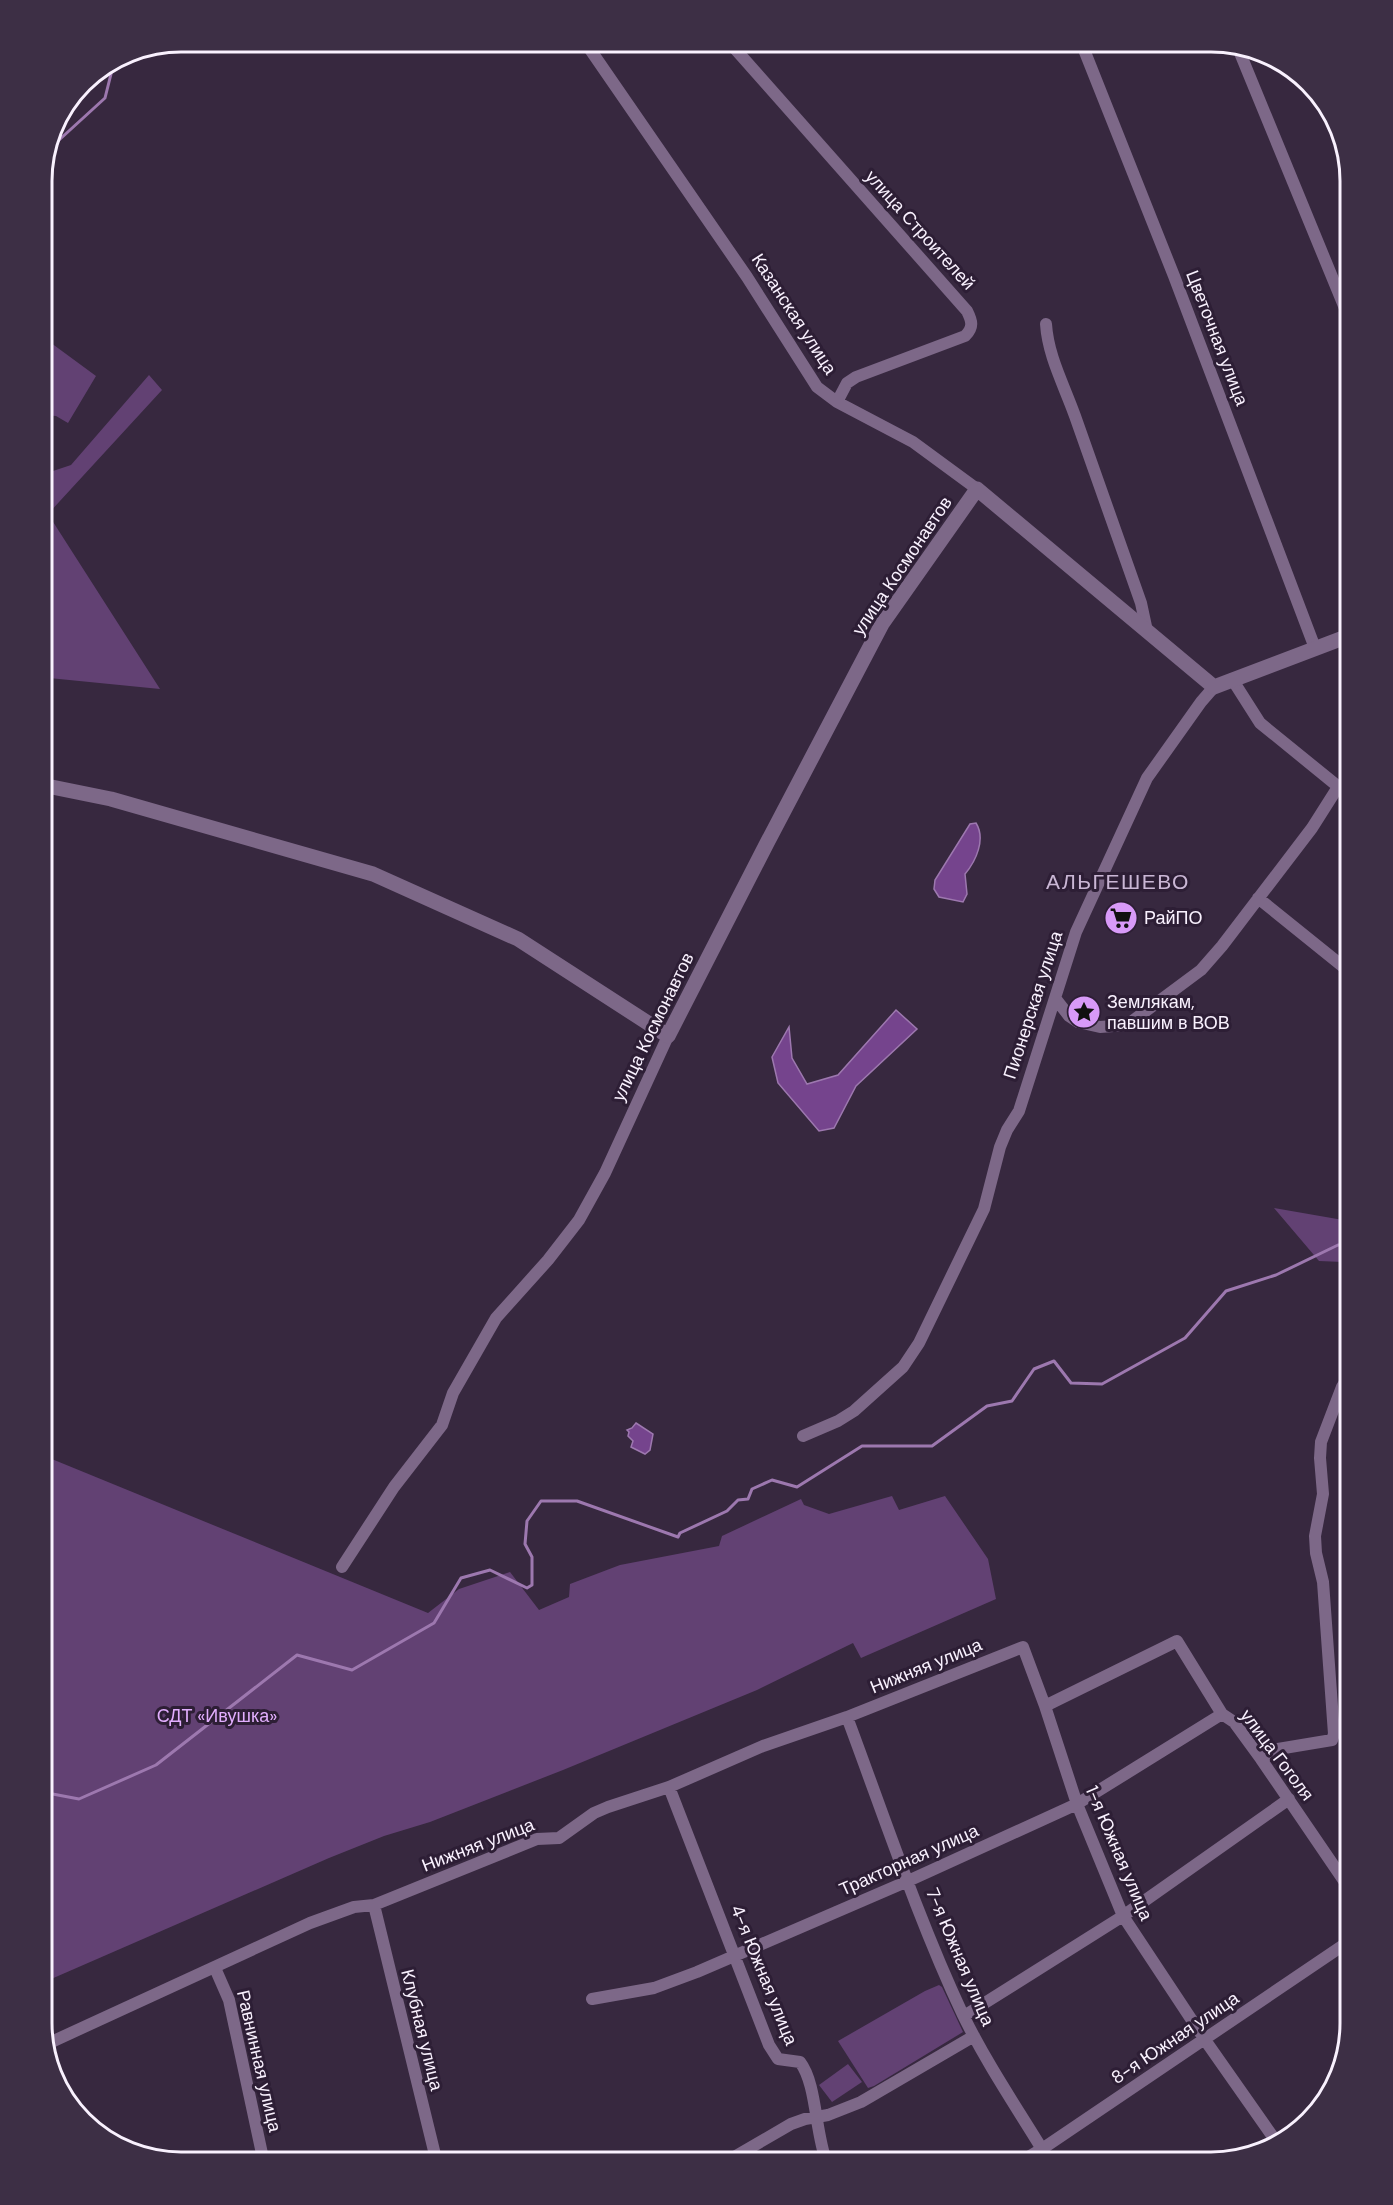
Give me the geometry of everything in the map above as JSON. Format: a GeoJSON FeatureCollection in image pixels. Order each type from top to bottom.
{"type":"FeatureCollection","features":[{"type":"Feature","properties":{"kind":"street","name":"Казанская улица"},"geometry":{"type":"LineString","coordinates":[[593,53],[747,277],[817,387],[837,402],[913,442],[977,489],[1214,687]]}},
{"type":"Feature","properties":{"kind":"street","name":"улица Строителей"},"geometry":{"type":"LineString","coordinates":[[739,53],[967,310],[972,322],[965,336],[856,377],[847,383],[837,402]]}},
{"type":"Feature","properties":{"kind":"street","name":"Цветочная улица"},"geometry":{"type":"LineString","coordinates":[[1085,53],[1174,276],[1315,648]]}},
{"type":"Feature","properties":{"kind":"street"},"geometry":{"type":"LineString","coordinates":[[1241,56],[1340,295]]}},
{"type":"Feature","properties":{"kind":"street"},"geometry":{"type":"LineString","coordinates":[[1046,324],[1054,362],[1141,603],[1147,631]]}},
{"type":"Feature","properties":{"kind":"street","name":"улица Космонавтов"},"geometry":{"type":"LineString","coordinates":[[342,1567],[394,1487],[442,1425],[453,1393],[496,1318],[548,1260],[579,1220],[605,1173],[668,1036],[882,624],[977,489]]}},
{"type":"Feature","properties":{"kind":"street","name":"Пионерская улица"},"geometry":{"type":"LineString","coordinates":[[803,1436],[838,1421],[854,1411],[903,1367],[919,1343],[984,1209],[999,1147],[1019,1111],[1076,932],[1147,778],[1200,702],[1214,687],[1340,639]]}},
{"type":"Feature","properties":{"kind":"street"},"geometry":{"type":"LineString","coordinates":[[1055,998],[1069,1016],[1078,1022],[1100,1027],[1121,1027],[1127,1025],[1201,970],[1312,828],[1338,787],[1260,723],[1232,679]]}},
{"type":"Feature","properties":{"kind":"street"},"geometry":{"type":"LineString","coordinates":[[53,787],[111,799],[374,874],[518,939],[668,1036]]}},
{"type":"Feature","properties":{"kind":"street"},"geometry":{"type":"LineString","coordinates":[[1258,898],[1340,964]]}},
{"type":"Feature","properties":{"kind":"street"},"geometry":{"type":"LineString","coordinates":[[1261,1759],[1278,1749],[1332,1740],[1334,1734],[1323,1582],[1316,1553],[1315,1536],[1323,1494],[1320,1450],[1340,1393]]}},
{"type":"Feature","properties":{"kind":"street","name":"улица Гоголя"},"geometry":{"type":"LineString","coordinates":[[1045,1706],[1176,1641],[1222,1714],[1234,1722],[1340,1874]]}},
{"type":"Feature","properties":{"kind":"street","name":"1-я Южная улица"},"geometry":{"type":"LineString","coordinates":[[1023,1647],[1077,1804],[1123,1916],[1205,2040],[1273,2137]]}},
{"type":"Feature","properties":{"kind":"street","name":"Нижняя улица"},"geometry":{"type":"LineString","coordinates":[[54,2041],[310,1923],[354,1907],[374,1905],[537,1839],[559,1838],[594,1813],[669,1786],[763,1746],[847,1717],[1023,1647]]}},
{"type":"Feature","properties":{"kind":"street","name":"Тракторная улица"},"geometry":{"type":"LineString","coordinates":[[592,1999],[654,1988],[697,1972],[908,1881],[1077,1804],[1222,1714]]}},
{"type":"Feature","properties":{"kind":"street","name":"7-я Южная улица"},"geometry":{"type":"LineString","coordinates":[[847,1717],[944,1973],[974,2036],[1045,2152]]}},
{"type":"Feature","properties":{"kind":"street","name":"4-я Южная улица"},"geometry":{"type":"LineString","coordinates":[[669,1786],[773,2054],[778,2059],[800,2062],[803,2066],[823,2152]]}},
{"type":"Feature","properties":{"kind":"street"},"geometry":{"type":"LineString","coordinates":[[964,2016],[1123,1916],[1289,1798]]}},
{"type":"Feature","properties":{"kind":"street","name":"Клубная улица"},"geometry":{"type":"LineString","coordinates":[[374,1905],[434,2152]]}},
{"type":"Feature","properties":{"kind":"street","name":"8-я Южная улица"},"geometry":{"type":"LineString","coordinates":[[1037,2152],[1340,1948]]}},
{"type":"Feature","properties":{"kind":"street","name":"Равнинная улица"},"geometry":{"type":"LineString","coordinates":[[215,1968],[229,2000],[262,2152]]}},
{"type":"Feature","properties":{"kind":"street"},"geometry":{"type":"LineString","coordinates":[[743,2152],[791,2124],[828,2115],[861,2102],[974,2036]]}},
{"type":"Feature","properties":{"kind":"green space"},"geometry":{"type":"Polygon","coordinates":[[[53,344],[96,376],[68,423],[53,416],[53,344]]]}},
{"type":"Feature","properties":{"kind":"green space"},"geometry":{"type":"Polygon","coordinates":[[[149,375],[162,390],[53,509],[53,471],[71,465],[149,375]]]}},
{"type":"Feature","properties":{"kind":"green space"},"geometry":{"type":"Polygon","coordinates":[[[53,522],[160,689],[53,678],[53,522]]]}},
{"type":"Feature","properties":{"kind":"green space"},"geometry":{"type":"Polygon","coordinates":[[[1274,1208],[1340,1219],[1340,1262],[1319,1261],[1274,1208]]]}},
{"type":"Feature","properties":{"kind":"green space","name":"СДТ «Ивушка»"},"geometry":{"type":"Polygon","coordinates":[[[52,1459],[428,1613],[459,1589],[510,1572],[539,1610],[569,1597],[570,1584],[620,1565],[719,1546],[722,1536],[801,1499],[804,1505],[829,1514],[892,1496],[899,1510],[945,1496],[988,1559],[996,1599],[861,1658],[853,1643],[757,1690],[563,1770],[430,1822],[384,1836],[52,1979],[52,1459]]]}},
{"type":"Feature","properties":{"kind":"green space"},"geometry":{"type":"Polygon","coordinates":[[[939,1985],[963,2032],[868,2088],[838,2041],[939,1985]]]}},
{"type":"Feature","properties":{"kind":"green space"},"geometry":{"type":"Polygon","coordinates":[[[848,2064],[862,2082],[832,2102],[819,2085],[848,2064]]]}},
{"type":"Feature","properties":{"kind":"shaded area"},"geometry":{"type":"Polygon","coordinates":[[[976,823],[980,843],[973,863],[965,874],[967,894],[963,902],[939,897],[934,889],[935,880],[970,824],[976,823]]]}},
{"type":"Feature","properties":{"kind":"shaded area"},"geometry":{"type":"Polygon","coordinates":[[[896,1010],[917,1029],[856,1086],[834,1128],[819,1131],[778,1083],[772,1057],[789,1027],[792,1058],[807,1084],[838,1075],[896,1010]]]}},
{"type":"Feature","properties":{"kind":"shaded area"},"geometry":{"type":"Polygon","coordinates":[[[636,1423],[653,1434],[650,1450],[645,1454],[631,1447],[633,1441],[628,1436],[627,1430],[636,1423]]]}},
{"type":"Feature","properties":{"kind":"waterway"},"geometry":{"type":"LineString","coordinates":[[60,139],[105,98],[111,73]]}},
{"type":"Feature","properties":{"kind":"waterway"},"geometry":{"type":"LineString","coordinates":[[52,1794],[79,1799],[156,1765],[297,1655],[352,1670],[434,1623],[461,1578],[490,1570],[527,1588],[532,1585],[532,1557],[525,1544],[527,1521],[541,1501],[577,1501],[678,1537],[680,1533],[727,1511],[738,1500],[748,1499],[752,1489],[772,1480],[797,1487],[862,1446],[932,1446],[987,1406],[1012,1401],[1034,1369],[1054,1361],[1071,1383],[1102,1384],[1185,1338],[1226,1291],[1276,1275],[1340,1245]]}},
{"type":"Feature","properties":{"kind":"place","name":"РайПО"},"geometry":{"type":"Point","coordinates":[1121,918]}},
{"type":"Feature","properties":{"kind":"place","name":"Землякам, павшим в ВОВ"},"geometry":{"type":"Point","coordinates":[1084,1012]}},
{"type":"Feature","properties":{"kind":"district","name":"АЛЬГЕШЕВО"},"geometry":{"type":"Point","coordinates":[1118,882]}}]}
